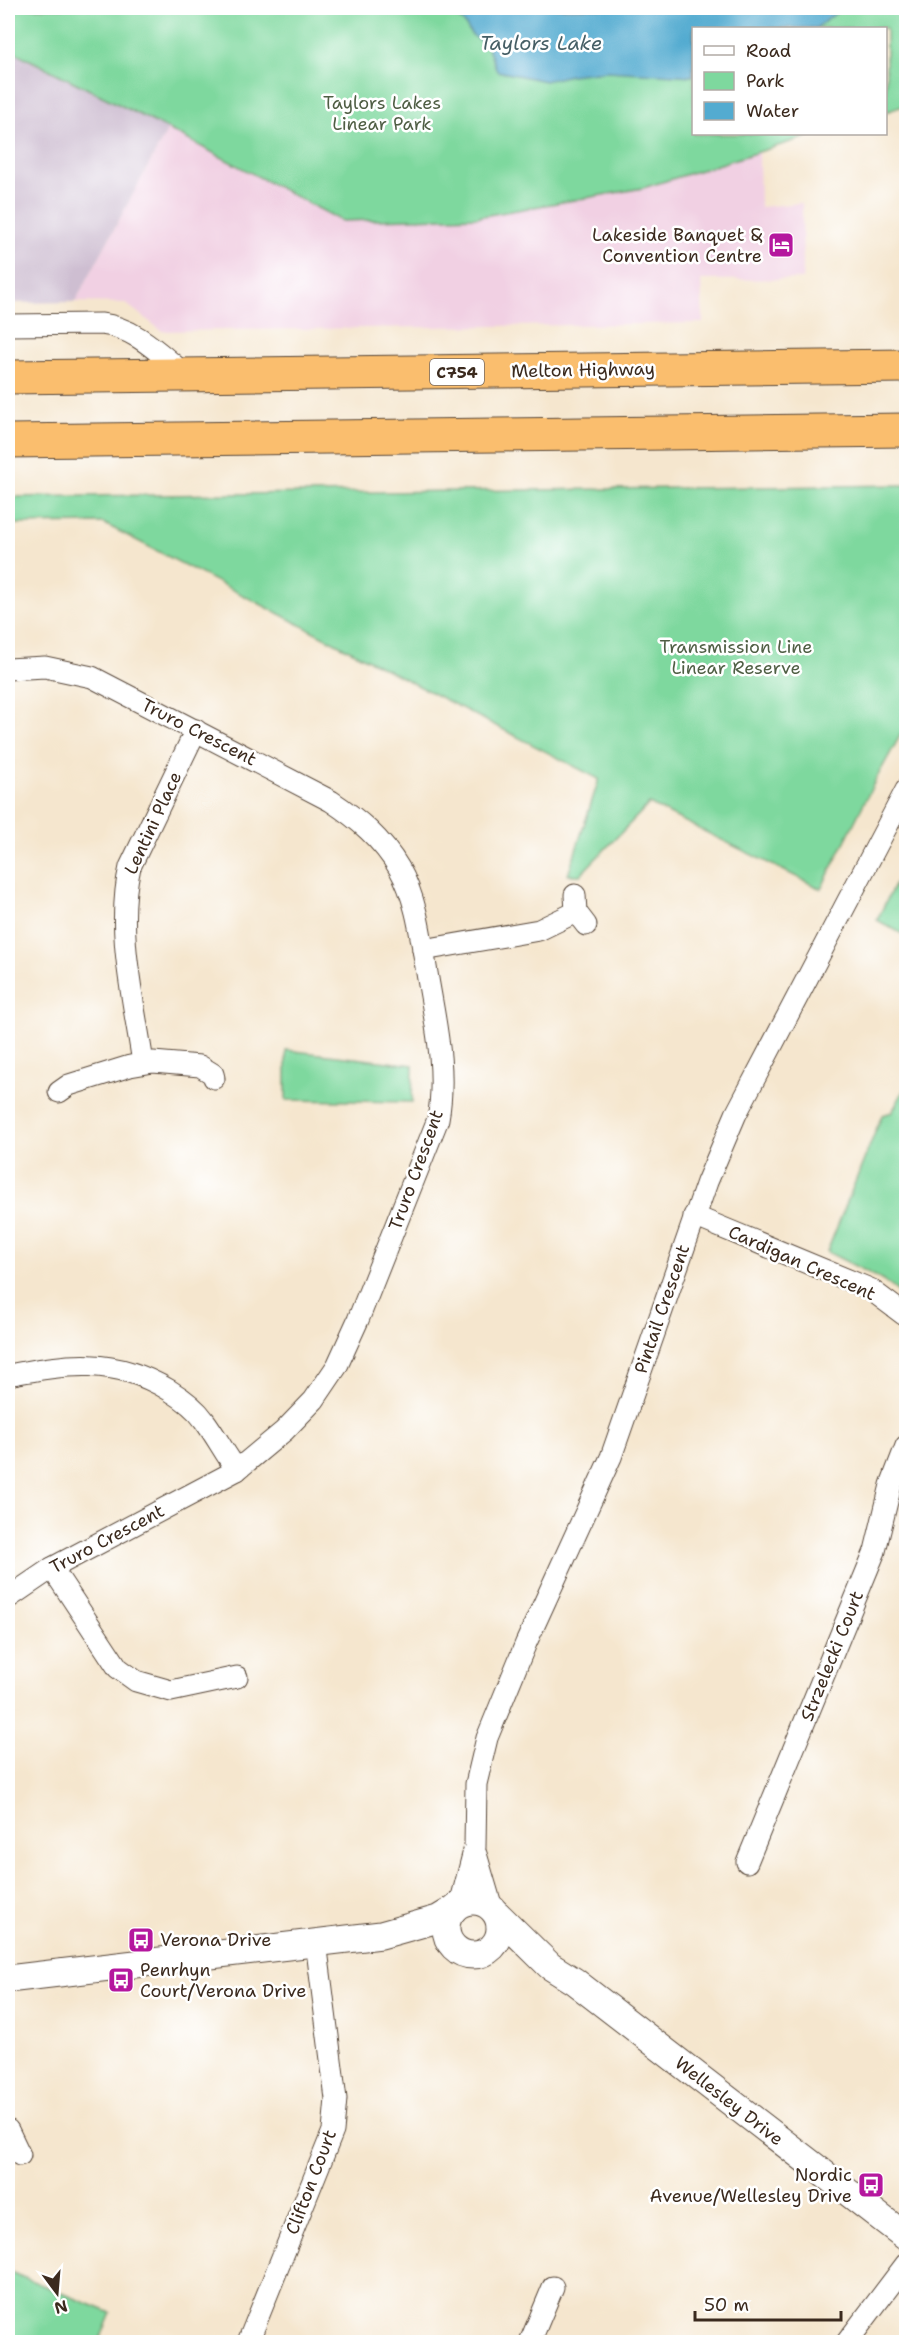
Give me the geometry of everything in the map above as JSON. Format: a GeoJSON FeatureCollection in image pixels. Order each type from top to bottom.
{"type":"FeatureCollection","features":[{"type":"Feature","properties":{"kind":"highway","name":"Melton Highway"},"geometry":{"type":"LineString","coordinates":[[8,377],[906,366]]}},
{"type":"Feature","properties":{"kind":"highway"},"geometry":{"type":"LineString","coordinates":[[8,441],[906,430]]}},
{"type":"Feature","properties":{"kind":"street"},"geometry":{"type":"LineString","coordinates":[[8,325],[116,326],[137,337],[186,375]]}},
{"type":"Feature","properties":{"kind":"street","name":"Truro Crescent"},"geometry":{"type":"LineString","coordinates":[[8,669],[45,667],[92,677],[331,801],[355,817],[375,836],[388,850],[407,884],[423,950],[441,1055],[442,1084],[438,1119],[358,1320],[332,1375],[300,1415],[237,1470],[52,1568],[8,1598]]}},
{"type":"Feature","properties":{"kind":"street","name":"Lentini Place"},"geometry":{"type":"LineString","coordinates":[[143,1063],[124,928],[126,881],[130,867],[196,730]]}},
{"type":"Feature","properties":{"kind":"street","name":"Pintail Crescent"},"geometry":{"type":"LineString","coordinates":[[456,1907],[475,1848],[476,1784],[487,1738],[526,1643],[610,1457],[694,1216],[736,1114],[906,790]]}},
{"type":"Feature","properties":{"kind":"street"},"geometry":{"type":"LineString","coordinates":[[423,950],[539,930],[579,910]]}},
{"type":"Feature","properties":{"kind":"street"},"geometry":{"type":"LineString","coordinates":[[59,1092],[69,1085],[143,1063],[200,1066],[213,1074],[214,1078]]}},
{"type":"Feature","properties":{"kind":"street","name":"Cardigan Crescent"},"geometry":{"type":"LineString","coordinates":[[694,1216],[870,1290],[906,1316]]}},
{"type":"Feature","properties":{"kind":"street"},"geometry":{"type":"LineString","coordinates":[[8,1376],[62,1365],[86,1364],[113,1367],[141,1376],[179,1396],[196,1411],[237,1470]]}},
{"type":"Feature","properties":{"kind":"street","name":"Strzelecki Court"},"geometry":{"type":"LineString","coordinates":[[747,1862],[875,1551],[891,1485],[906,1446]]}},
{"type":"Feature","properties":{"kind":"street"},"geometry":{"type":"LineString","coordinates":[[52,1568],[118,1668],[136,1681],[171,1691],[237,1677]]}},
{"type":"Feature","properties":{"kind":"street","name":"Pintail Crescent"},"geometry":{"type":"LineString","coordinates":[[475,1848],[495,1911]]}},
{"type":"Feature","properties":{"kind":"street"},"geometry":{"type":"LineString","coordinates":[[8,1979],[381,1935],[438,1919],[456,1907],[476,1901],[495,1911],[499,1936],[491,1949],[484,1953],[470,1955],[456,1949],[381,1935]]}},
{"type":"Feature","properties":{"kind":"street"},"geometry":{"type":"LineString","coordinates":[[456,1907],[446,1926],[447,1935],[456,1949]]}},
{"type":"Feature","properties":{"kind":"street","name":"Wellesley Drive"},"geometry":{"type":"LineString","coordinates":[[495,1911],[550,1966],[574,1981],[906,2237]]}},
{"type":"Feature","properties":{"kind":"street","name":"Clifton Court"},"geometry":{"type":"LineString","coordinates":[[248,2343],[333,2131],[336,2099],[316,1942]]}},
{"type":"Feature","properties":{"kind":"street","name":"Wellesley Drive"},"geometry":{"type":"LineString","coordinates":[[484,1953],[508,1953],[550,1966]]}},
{"type":"Feature","properties":{"kind":"street"},"geometry":{"type":"LineString","coordinates":[[8,2130],[20,2155]]}},
{"type":"Feature","properties":{"kind":"street"},"geometry":{"type":"LineString","coordinates":[[847,2343],[906,2264]]}},
{"type":"Feature","properties":{"kind":"street"},"geometry":{"type":"LineString","coordinates":[[530,2343],[553,2287]]}},
{"type":"Feature","properties":{"kind":"shaded area"},"geometry":{"type":"Polygon","coordinates":[[[8,49],[168,129],[75,302],[8,303],[8,49]]]}},
{"type":"Feature","properties":{"kind":"shaded area"},"geometry":{"type":"Polygon","coordinates":[[[168,129],[342,221],[643,188],[759,151],[760,207],[802,203],[803,279],[701,280],[703,323],[162,331],[125,303],[75,302],[168,129]]]}},
{"type":"Feature","properties":{"kind":"green space","name":"Taylors Lakes Linear Park"},"geometry":{"type":"Polygon","coordinates":[[[8,8],[906,8],[906,105],[887,112],[887,27],[692,27],[692,135],[813,135],[643,188],[477,217],[342,221],[168,129],[8,49],[8,8]]]}},
{"type":"Feature","properties":{"kind":"green space","name":"Transmission Line Linear Reserve"},"geometry":{"type":"Polygon","coordinates":[[[906,485],[906,725],[821,889],[649,804],[580,875],[568,875],[599,779],[103,523],[8,524],[8,497],[906,485]]]}},
{"type":"Feature","properties":{"kind":"green space"},"geometry":{"type":"Polygon","coordinates":[[[906,861],[906,936],[877,920],[906,861]]]}},
{"type":"Feature","properties":{"kind":"green space"},"geometry":{"type":"Polygon","coordinates":[[[286,1050],[413,1065],[412,1102],[286,1100],[286,1050]]]}},
{"type":"Feature","properties":{"kind":"green space"},"geometry":{"type":"Polygon","coordinates":[[[906,1086],[906,1298],[883,1280],[827,1252],[882,1115],[892,1112],[906,1086]]]}},
{"type":"Feature","properties":{"kind":"green space"},"geometry":{"type":"Polygon","coordinates":[[[8,2271],[111,2313],[99,2342],[8,2342],[8,2271]]]}},
{"type":"Feature","properties":{"kind":"water","name":"Taylors Lake"},"geometry":{"type":"Polygon","coordinates":[[[439,8],[843,8],[817,27],[692,27],[692,76],[606,71],[545,81],[497,71],[487,46],[471,34],[463,21],[439,8]]]}},
{"type":"Feature","properties":{"kind":"place","name":"Lakeside Banquet & Convention Centre"},"geometry":{"type":"Point","coordinates":[781,245]}},
{"type":"Feature","properties":{"kind":"place","name":"Verona Drive"},"geometry":{"type":"Point","coordinates":[141,1940]}},
{"type":"Feature","properties":{"kind":"place","name":"Penrhyn Court/Verona Drive"},"geometry":{"type":"Point","coordinates":[121,1980]}},
{"type":"Feature","properties":{"kind":"place","name":"Nordic Avenue/Wellesley Drive"},"geometry":{"type":"Point","coordinates":[871,2185]}}]}
